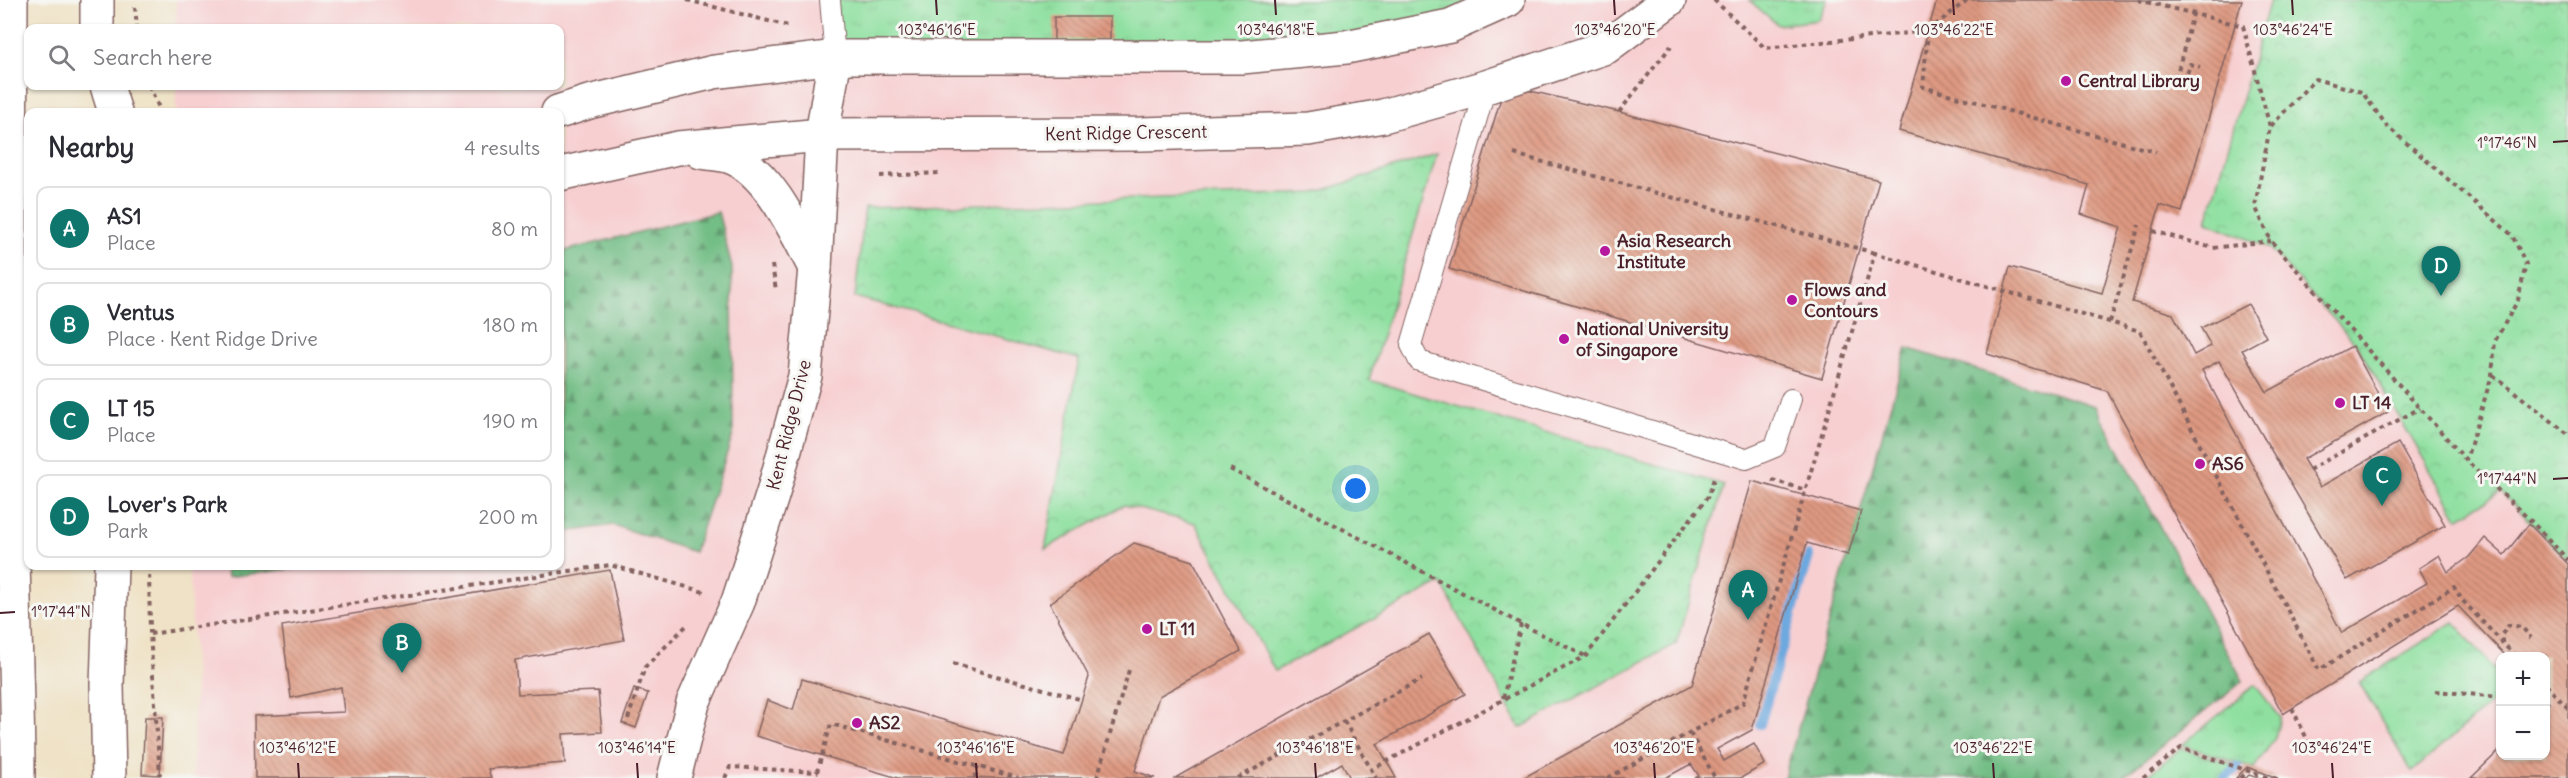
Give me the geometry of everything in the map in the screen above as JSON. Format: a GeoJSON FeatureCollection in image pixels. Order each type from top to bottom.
{"type":"FeatureCollection","features":[{"type":"Feature","properties":{"kind":"street"},"geometry":{"type":"LineString","coordinates":[[11,0],[20,311],[12,488],[18,778]]}},
{"type":"Feature","properties":{"kind":"street"},"geometry":{"type":"LineString","coordinates":[[97,0],[97,24]]}},
{"type":"Feature","properties":{"kind":"street"},"geometry":{"type":"LineString","coordinates":[[564,110],[714,72],[835,57],[1242,57],[1346,47],[1450,26],[1508,0]]}},
{"type":"Feature","properties":{"kind":"street","name":"Kent Ridge Crescent"},"geometry":{"type":"LineString","coordinates":[[564,173],[678,148],[822,135],[1129,134],[1308,129],[1383,116],[1486,87],[1606,47],[1669,0]]}},
{"type":"Feature","properties":{"kind":"street","name":"Kent Ridge Drive"},"geometry":{"type":"LineString","coordinates":[[674,778],[693,703],[738,602],[773,493],[805,376],[815,268],[822,135],[835,57]]}},
{"type":"Feature","properties":{"kind":"street"},"geometry":{"type":"LineString","coordinates":[[100,90],[102,108]]}},
{"type":"Feature","properties":{"kind":"street"},"geometry":{"type":"LineString","coordinates":[[108,90],[114,108]]}},
{"type":"Feature","properties":{"kind":"street"},"geometry":{"type":"LineString","coordinates":[[678,148],[730,157],[755,174],[777,199],[815,268]]}},
{"type":"Feature","properties":{"kind":"street"},"geometry":{"type":"LineString","coordinates":[[109,778],[107,685],[111,570]]}},
{"type":"Feature","properties":{"kind":"lane"},"geometry":{"type":"LineString","coordinates":[[830,0],[835,57]]}},
{"type":"Feature","properties":{"kind":"lane"},"geometry":{"type":"LineString","coordinates":[[1486,87],[1411,345],[1419,361],[1746,459],[1775,447],[1791,399]]}},
{"type":"Feature","properties":{"kind":"path"},"geometry":{"type":"LineString","coordinates":[[134,0],[137,24]]}},
{"type":"Feature","properties":{"kind":"path"},"geometry":{"type":"LineString","coordinates":[[687,0],[799,29]]}},
{"type":"Feature","properties":{"kind":"path"},"geometry":{"type":"LineString","coordinates":[[1714,0],[1765,48],[1928,31],[1967,0]]}},
{"type":"Feature","properties":{"kind":"path"},"geometry":{"type":"LineString","coordinates":[[2138,0],[2244,26],[2270,127],[2255,206],[2271,241],[2466,460],[2531,521],[2568,560]]}},
{"type":"Feature","properties":{"kind":"path"},"geometry":{"type":"LineString","coordinates":[[2176,78],[2193,14]]}},
{"type":"Feature","properties":{"kind":"path"},"geometry":{"type":"LineString","coordinates":[[1928,31],[1923,87],[2156,152]]}},
{"type":"Feature","properties":{"kind":"path"},"geometry":{"type":"LineString","coordinates":[[1619,112],[1678,37]]}},
{"type":"Feature","properties":{"kind":"path"},"geometry":{"type":"LineString","coordinates":[[2180,62],[2200,67]]}},
{"type":"Feature","properties":{"kind":"path"},"geometry":{"type":"LineString","coordinates":[[2190,64],[2183,88],[2194,91]]}},
{"type":"Feature","properties":{"kind":"path"},"geometry":{"type":"LineString","coordinates":[[2270,127],[2315,79],[2362,92],[2387,126],[2512,236],[2526,264],[2518,300],[2495,341],[2492,375],[2466,460]]}},
{"type":"Feature","properties":{"kind":"path"},"geometry":{"type":"LineString","coordinates":[[151,90],[159,108]]}},
{"type":"Feature","properties":{"kind":"path"},"geometry":{"type":"LineString","coordinates":[[1514,154],[1875,253],[2140,331],[2319,670],[2454,587],[2462,600],[2511,652]]}},
{"type":"Feature","properties":{"kind":"path"},"geometry":{"type":"LineString","coordinates":[[2110,322],[2139,225]]}},
{"type":"Feature","properties":{"kind":"path"},"geometry":{"type":"LineString","coordinates":[[2153,231],[2213,248],[2271,241]]}},
{"type":"Feature","properties":{"kind":"path"},"geometry":{"type":"LineString","coordinates":[[1608,778],[1743,703],[1875,253]]}},
{"type":"Feature","properties":{"kind":"path"},"geometry":{"type":"LineString","coordinates":[[771,258],[776,291]]}},
{"type":"Feature","properties":{"kind":"path"},"geometry":{"type":"LineString","coordinates":[[2492,375],[2568,434]]}},
{"type":"Feature","properties":{"kind":"path"},"geometry":{"type":"LineString","coordinates":[[2310,470],[2420,408]]}},
{"type":"Feature","properties":{"kind":"path"},"geometry":{"type":"LineString","coordinates":[[1230,469],[1521,624],[1586,656]]}},
{"type":"Feature","properties":{"kind":"path"},"geometry":{"type":"LineString","coordinates":[[1378,766],[1502,698],[1586,656],[1709,495],[1715,475]]}},
{"type":"Feature","properties":{"kind":"path"},"geometry":{"type":"LineString","coordinates":[[150,634],[610,565],[696,590]]}},
{"type":"Feature","properties":{"kind":"path"},"geometry":{"type":"LineString","coordinates":[[149,570],[150,634],[160,775]]}},
{"type":"Feature","properties":{"kind":"path"},"geometry":{"type":"LineString","coordinates":[[628,719],[645,667],[691,621]]}},
{"type":"Feature","properties":{"kind":"path"},"geometry":{"type":"LineString","coordinates":[[1502,698],[1521,624]]}},
{"type":"Feature","properties":{"kind":"path"},"geometry":{"type":"LineString","coordinates":[[2502,644],[2502,634],[2509,626],[2522,627],[2531,638]]}},
{"type":"Feature","properties":{"kind":"path"},"geometry":{"type":"LineString","coordinates":[[953,664],[1083,700]]}},
{"type":"Feature","properties":{"kind":"path"},"geometry":{"type":"LineString","coordinates":[[1096,778],[1129,670]]}},
{"type":"Feature","properties":{"kind":"path"},"geometry":{"type":"LineString","coordinates":[[1238,778],[1422,679]]}},
{"type":"Feature","properties":{"kind":"path"},"geometry":{"type":"LineString","coordinates":[[2550,689],[2568,708]]}},
{"type":"Feature","properties":{"kind":"path"},"geometry":{"type":"LineString","coordinates":[[2434,691],[2496,698]]}},
{"type":"Feature","properties":{"kind":"path"},"geometry":{"type":"LineString","coordinates":[[2292,708],[2309,743]]}},
{"type":"Feature","properties":{"kind":"path"},"geometry":{"type":"LineString","coordinates":[[1344,721],[1376,778]]}},
{"type":"Feature","properties":{"kind":"path"},"geometry":{"type":"LineString","coordinates":[[725,778],[730,767],[817,772],[831,724],[1018,778]]}},
{"type":"Feature","properties":{"kind":"path"},"geometry":{"type":"LineString","coordinates":[[1690,733],[1715,778]]}},
{"type":"Feature","properties":{"kind":"path"},"geometry":{"type":"LineString","coordinates":[[2143,778],[2181,748],[2269,778]]}},
{"type":"Feature","properties":{"kind":"path"},"geometry":{"type":"LineString","coordinates":[[975,778],[978,766]]}},
{"type":"Feature","properties":{"kind":"path"},"geometry":{"type":"LineString","coordinates":[[2241,778],[2249,770]]}},
{"type":"Feature","properties":{"kind":"shaded area","name":"National University of Singapore"},"geometry":{"type":"Polygon","coordinates":[[[176,0],[2568,0],[2568,778],[193,778],[195,681],[189,570],[564,570],[564,108],[176,108],[176,90],[564,90],[564,24],[176,24],[176,0]]]}},
{"type":"Feature","properties":{"kind":"green space"},"geometry":{"type":"Polygon","coordinates":[[[829,0],[1508,0],[1346,47],[835,57],[829,0]]]}},
{"type":"Feature","properties":{"kind":"green space"},"geometry":{"type":"Polygon","coordinates":[[[1749,0],[1827,0],[1818,20],[1778,25],[1749,0]]]}},
{"type":"Feature","properties":{"kind":"green space"},"geometry":{"type":"Polygon","coordinates":[[[2270,0],[2568,0],[2568,560],[2501,492],[2458,518],[2357,345],[2269,248],[2207,222],[2270,0]]]}},
{"type":"Feature","properties":{"kind":"green space"},"geometry":{"type":"Polygon","coordinates":[[[1437,154],[1369,380],[1724,485],[1676,644],[1520,728],[1441,583],[1275,671],[1195,523],[1124,505],[1045,549],[1079,359],[855,297],[865,208],[1315,193],[1437,154]]]}},
{"type":"Feature","properties":{"kind":"green space"},"geometry":{"type":"Polygon","coordinates":[[[718,212],[732,267],[733,435],[694,552],[613,525],[564,532],[564,251],[718,212]]]}},
{"type":"Feature","properties":{"kind":"green space"},"geometry":{"type":"Polygon","coordinates":[[[1907,348],[2095,406],[2243,681],[2122,778],[1784,778],[1907,348]]]}},
{"type":"Feature","properties":{"kind":"green space"},"geometry":{"type":"Polygon","coordinates":[[[226,570],[282,570],[227,577],[226,570]]]}},
{"type":"Feature","properties":{"kind":"green space"},"geometry":{"type":"Polygon","coordinates":[[[2454,622],[2496,671],[2496,698],[2412,772],[2359,682],[2454,622]]]}},
{"type":"Feature","properties":{"kind":"green space"},"geometry":{"type":"Polygon","coordinates":[[[2255,685],[2280,717],[2275,738],[2254,768],[2182,745],[2255,685]]]}},
{"type":"Feature","properties":{"kind":"green space"},"geometry":{"type":"Polygon","coordinates":[[[2181,748],[2238,766],[2226,778],[2144,778],[2181,748]]]}},
{"type":"Feature","properties":{"kind":"building"},"geometry":{"type":"Polygon","coordinates":[[[1937,0],[2242,0],[2182,212],[2160,205],[2132,302],[2173,314],[2194,355],[2211,346],[2201,328],[2248,304],[2266,337],[2242,350],[2267,392],[2352,346],[2388,412],[2303,459],[2320,487],[2398,443],[2445,525],[2347,580],[2219,361],[2202,370],[2342,633],[2427,583],[2419,568],[2439,555],[2448,572],[2469,557],[2485,538],[2504,555],[2529,524],[2568,564],[2568,778],[2471,778],[2496,754],[2496,760],[2550,760],[2550,652],[2502,652],[2458,606],[2283,714],[2107,391],[1987,354],[2010,267],[2102,293],[2121,227],[2081,214],[2089,185],[1899,131],[1937,0]]]}},
{"type":"Feature","properties":{"kind":"building"},"geometry":{"type":"Polygon","coordinates":[[[1054,17],[1110,17],[1110,40],[1054,40],[1054,17]]]}},
{"type":"Feature","properties":{"kind":"building"},"geometry":{"type":"Polygon","coordinates":[[[1505,85],[1619,112],[1879,180],[1822,378],[1449,269],[1505,85]]]}},
{"type":"Feature","properties":{"kind":"building"},"geometry":{"type":"Polygon","coordinates":[[[1752,481],[1861,511],[1848,555],[1807,543],[1752,730],[1717,749],[1724,761],[1754,744],[1765,764],[1741,778],[1695,778],[1699,776],[1691,764],[1665,778],[1523,778],[1692,685],[1752,481]]]}},
{"type":"Feature","properties":{"kind":"building"},"geometry":{"type":"Polygon","coordinates":[[[1134,543],[1193,561],[1241,651],[1159,696],[1135,771],[1155,778],[898,778],[756,736],[767,700],[793,710],[802,679],[1064,755],[1089,677],[1050,603],[1134,543]]]}},
{"type":"Feature","properties":{"kind":"building"},"geometry":{"type":"Polygon","coordinates":[[[610,570],[624,640],[515,660],[518,694],[598,691],[602,732],[563,734],[565,763],[488,769],[491,778],[255,778],[254,716],[344,712],[341,687],[291,698],[282,626],[610,570]]]}},
{"type":"Feature","properties":{"kind":"building"},"geometry":{"type":"Polygon","coordinates":[[[1429,634],[1465,694],[1377,744],[1396,778],[1350,778],[1342,763],[1316,778],[1175,778],[1429,634]]]}},
{"type":"Feature","properties":{"kind":"building"},"geometry":{"type":"Polygon","coordinates":[[[634,689],[648,693],[636,728],[622,723],[634,689]]]}},
{"type":"Feature","properties":{"kind":"building"},"geometry":{"type":"Polygon","coordinates":[[[145,717],[163,717],[160,775],[142,774],[145,717]]]}},
{"type":"Feature","properties":{"kind":"building"},"geometry":{"type":"Polygon","coordinates":[[[2247,767],[2278,778],[2258,778],[2249,775],[2246,778],[2236,778],[2247,767]]]}},
{"type":"Feature","properties":{"kind":"waterway"},"geometry":{"type":"LineString","coordinates":[[1760,724],[1809,556]]}},
{"type":"Feature","properties":{"kind":"waterway"},"geometry":{"type":"LineString","coordinates":[[2225,778],[2237,767]]}},
{"type":"Feature","properties":{"kind":"place","name":"Central Library"},"geometry":{"type":"Point","coordinates":[2066,81]}},
{"type":"Feature","properties":{"kind":"place","name":"Asia Research Institute"},"geometry":{"type":"Point","coordinates":[1605,251]}},
{"type":"Feature","properties":{"kind":"place","name":"Lover's Park"},"geometry":{"type":"Point","coordinates":[2441,296]}},
{"type":"Feature","properties":{"kind":"place","name":"Flows and Contours"},"geometry":{"type":"Point","coordinates":[1792,300]}},
{"type":"Feature","properties":{"kind":"place","name":"National University of Singapore"},"geometry":{"type":"Point","coordinates":[1564,339]}},
{"type":"Feature","properties":{"kind":"place","name":"LT 14"},"geometry":{"type":"Point","coordinates":[2340,403]}},
{"type":"Feature","properties":{"kind":"place","name":"AS6"},"geometry":{"type":"Point","coordinates":[2200,464]}},
{"type":"Feature","properties":{"kind":"place","name":"LT 15"},"geometry":{"type":"Point","coordinates":[2382,506]}},
{"type":"Feature","properties":{"kind":"place","name":"AS1"},"geometry":{"type":"Point","coordinates":[1748,620]}},
{"type":"Feature","properties":{"kind":"place","name":"LT 11"},"geometry":{"type":"Point","coordinates":[1147,629]}},
{"type":"Feature","properties":{"kind":"place","name":"Ventus"},"geometry":{"type":"Point","coordinates":[402,673]}},
{"type":"Feature","properties":{"kind":"place","name":"AS2"},"geometry":{"type":"Point","coordinates":[857,723]}}]}
